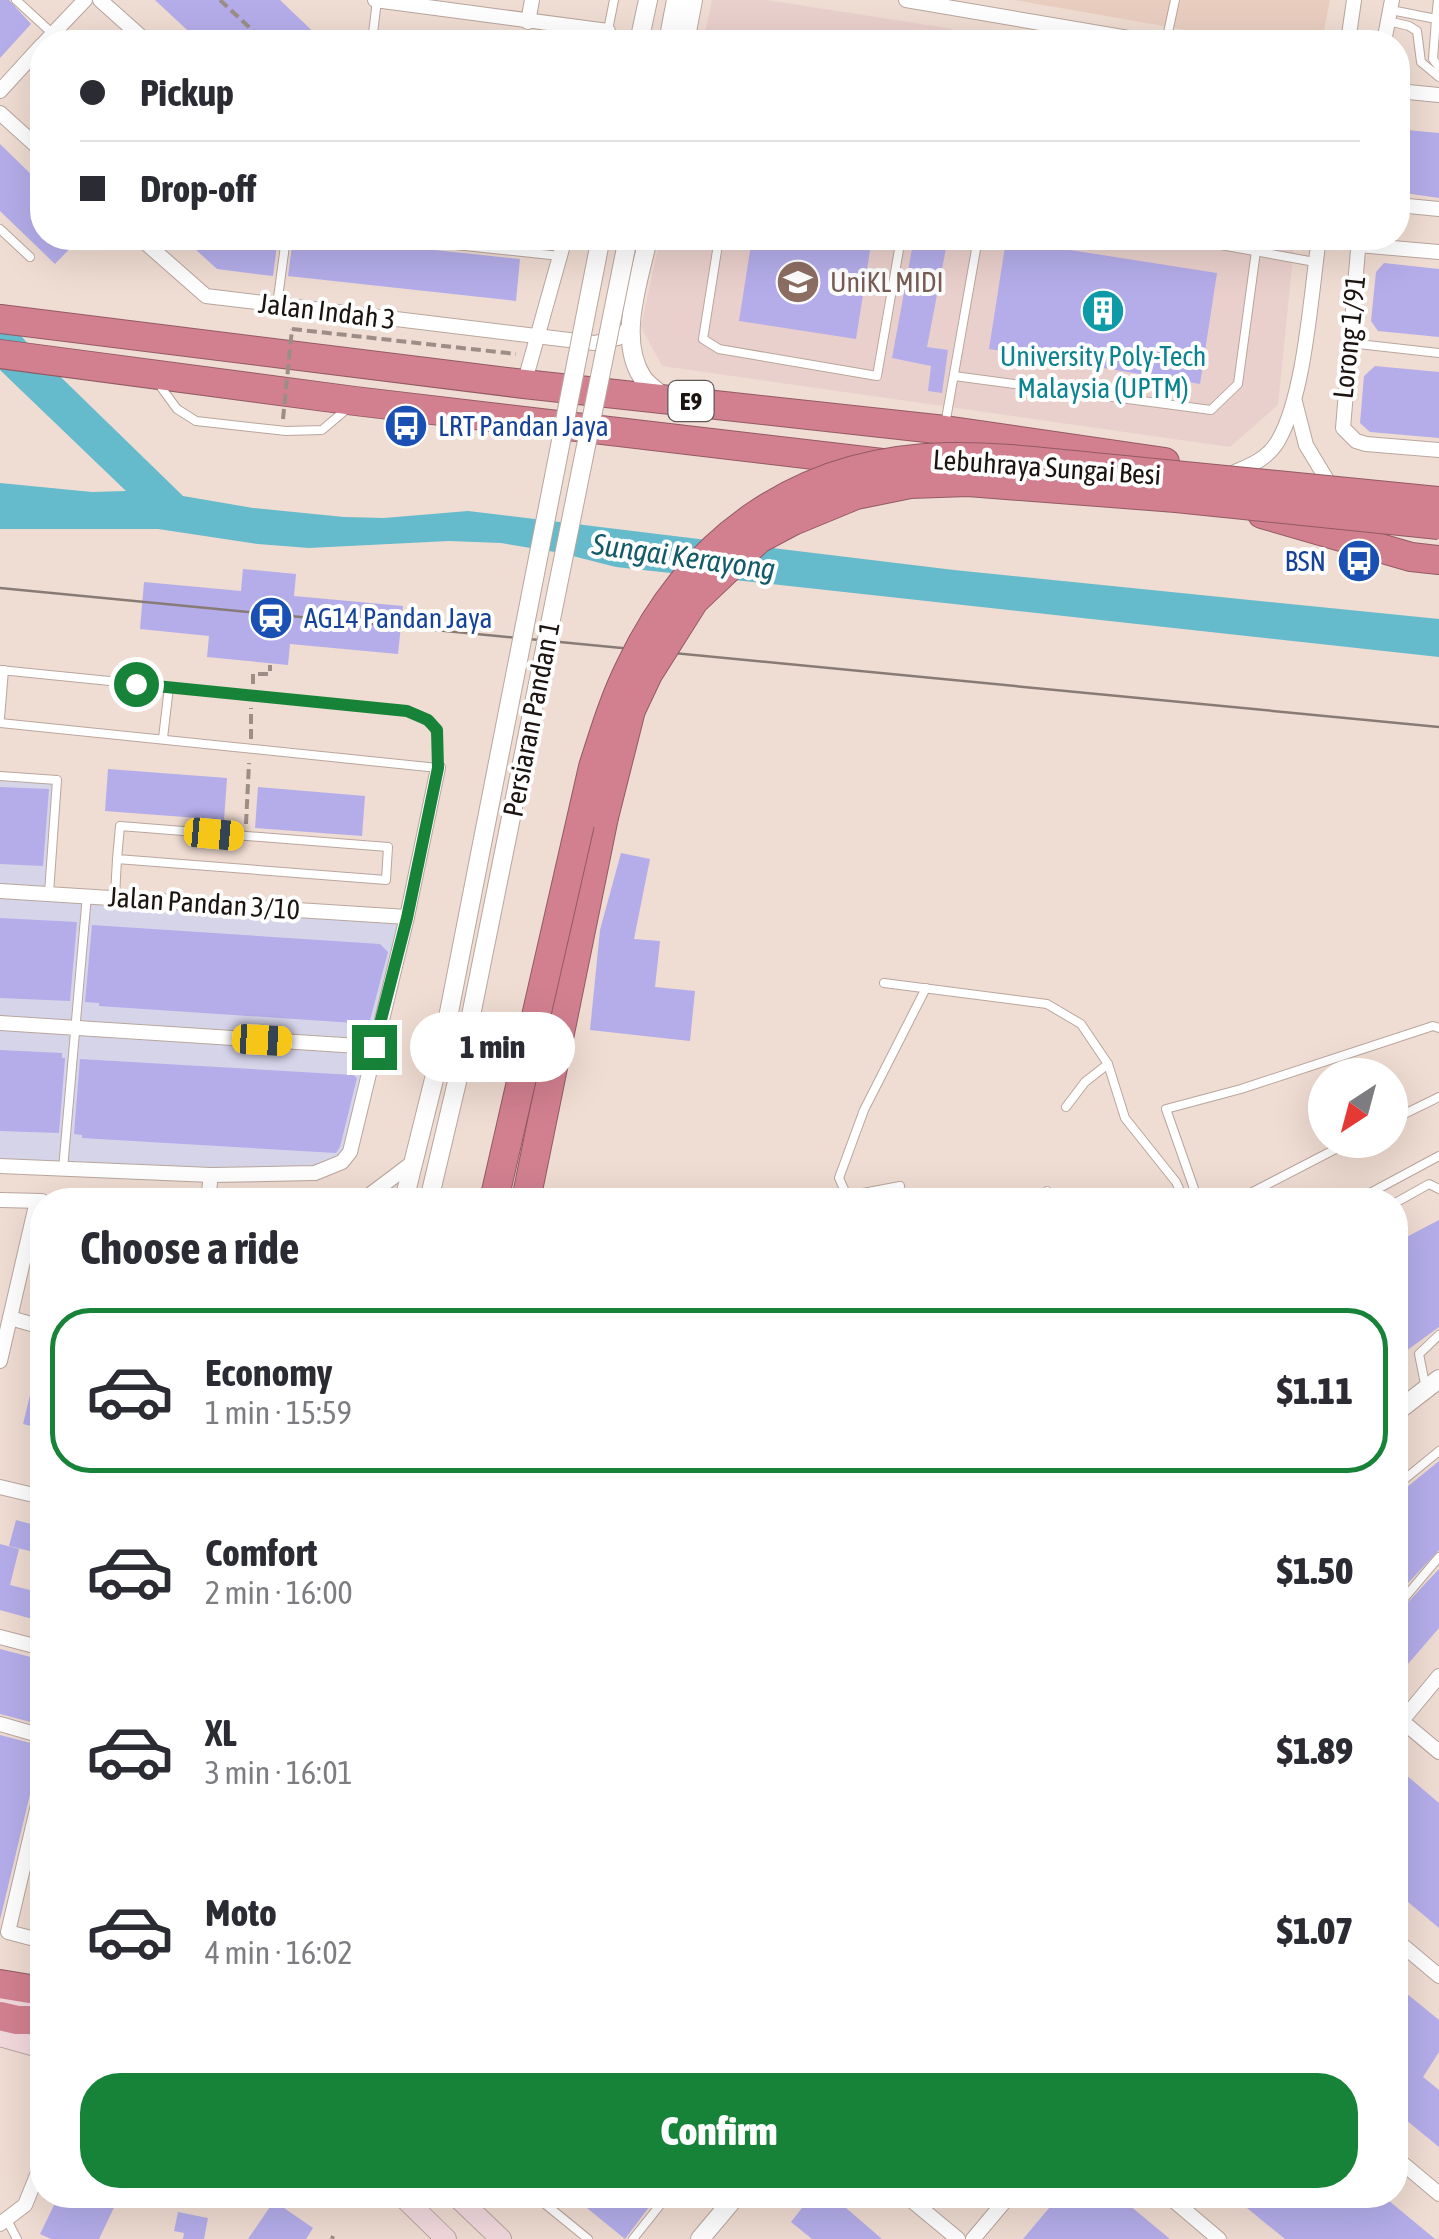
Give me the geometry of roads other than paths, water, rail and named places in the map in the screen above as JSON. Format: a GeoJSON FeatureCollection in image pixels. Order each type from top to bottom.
{"type":"FeatureCollection","features":[{"type":"Feature","properties":{"kind":"highway","name":"E9"},"geometry":{"type":"LineString","coordinates":[[0,319],[524,384],[944,430],[1439,500]]}},
{"type":"Feature","properties":{"kind":"highway","name":"E9"},"geometry":{"type":"LineString","coordinates":[[0,354],[355,401],[780,449],[1439,538]]}},
{"type":"Feature","properties":{"kind":"highway","name":"Lebuhraya Sungai Besi"},"geometry":{"type":"LineString","coordinates":[[497,1188],[592,766],[612,710],[631,664],[659,618],[691,574],[735,527],[818,482],[889,462],[946,457],[1062,464],[1439,500]]}},
{"type":"Feature","properties":{"kind":"highway","name":"Lebuhraya Sungai Besi"},"geometry":{"type":"LineString","coordinates":[[528,1188],[604,816],[631,710],[648,674],[694,601],[759,539],[793,520],[856,495],[941,482],[1043,486],[1439,525]]}},
{"type":"Feature","properties":{"kind":"highway"},"geometry":{"type":"LineString","coordinates":[[1261,514],[1411,557],[1439,560]]}},
{"type":"Feature","properties":{"kind":"highway"},"geometry":{"type":"LineString","coordinates":[[0,1984],[30,1989]]}},
{"type":"Feature","properties":{"kind":"highway"},"geometry":{"type":"LineString","coordinates":[[0,2016],[30,2020]]}},
{"type":"Feature","properties":{"kind":"main road"},"geometry":{"type":"LineString","coordinates":[[0,1998],[30,2006]]}},
{"type":"Feature","properties":{"kind":"main road"},"geometry":{"type":"LineString","coordinates":[[0,2036],[30,2045]]}},
{"type":"Feature","properties":{"kind":"main road"},"geometry":{"type":"LineString","coordinates":[[415,2208],[446,2239]]}},
{"type":"Feature","properties":{"kind":"main road"},"geometry":{"type":"LineString","coordinates":[[468,2208],[500,2239]]}},
{"type":"Feature","properties":{"kind":"street"},"geometry":{"type":"LineString","coordinates":[[57,30],[84,0]]}},
{"type":"Feature","properties":{"kind":"street"},"geometry":{"type":"LineString","coordinates":[[100,0],[134,30]]}},
{"type":"Feature","properties":{"kind":"street"},"geometry":{"type":"LineString","coordinates":[[376,0],[570,30]]}},
{"type":"Feature","properties":{"kind":"street"},"geometry":{"type":"LineString","coordinates":[[528,22],[532,0]]}},
{"type":"Feature","properties":{"kind":"street"},"geometry":{"type":"LineString","coordinates":[[642,30],[648,0]]}},
{"type":"Feature","properties":{"kind":"street"},"geometry":{"type":"LineString","coordinates":[[670,30],[676,0]]}},
{"type":"Feature","properties":{"kind":"street"},"geometry":{"type":"LineString","coordinates":[[687,30],[693,0]]}},
{"type":"Feature","properties":{"kind":"street"},"geometry":{"type":"LineString","coordinates":[[906,0],[1080,30]]}},
{"type":"Feature","properties":{"kind":"street"},"geometry":{"type":"LineString","coordinates":[[1008,18],[1012,0]]}},
{"type":"Feature","properties":{"kind":"street"},"geometry":{"type":"LineString","coordinates":[[1350,30],[1354,0]]}},
{"type":"Feature","properties":{"kind":"street"},"geometry":{"type":"LineString","coordinates":[[0,91],[30,59]]}},
{"type":"Feature","properties":{"kind":"street"},"geometry":{"type":"LineString","coordinates":[[1410,92],[1439,96]]}},
{"type":"Feature","properties":{"kind":"street"},"geometry":{"type":"LineString","coordinates":[[0,113],[30,140]]}},
{"type":"Feature","properties":{"kind":"street"},"geometry":{"type":"LineString","coordinates":[[1410,207],[1439,210]]}},
{"type":"Feature","properties":{"kind":"street"},"geometry":{"type":"LineString","coordinates":[[1410,248],[1439,252]]}},
{"type":"Feature","properties":{"kind":"street","name":"Jalan Indah 3"},"geometry":{"type":"LineString","coordinates":[[154,250],[206,296],[606,342],[618,338],[631,326]]}},
{"type":"Feature","properties":{"kind":"street"},"geometry":{"type":"LineString","coordinates":[[524,384],[562,250]]}},
{"type":"Feature","properties":{"kind":"street","name":"Persiaran Pandan 1"},"geometry":{"type":"LineString","coordinates":[[407,1188],[443,1042],[598,250]]}},
{"type":"Feature","properties":{"kind":"street","name":"Persiaran Pandan 1"},"geometry":{"type":"LineString","coordinates":[[432,1188],[461,1065],[626,250]]}},
{"type":"Feature","properties":{"kind":"street"},"geometry":{"type":"LineString","coordinates":[[646,250],[631,326],[637,368],[647,384],[665,398]]}},
{"type":"Feature","properties":{"kind":"street"},"geometry":{"type":"LineString","coordinates":[[1235,472],[1261,460],[1277,443],[1294,401],[1317,250]]}},
{"type":"Feature","properties":{"kind":"street","name":"Lorong 1/91"},"geometry":{"type":"LineString","coordinates":[[1358,250],[1341,418],[1348,435],[1366,444],[1439,450]]}},
{"type":"Feature","properties":{"kind":"street"},"geometry":{"type":"LineString","coordinates":[[1294,401],[1306,444],[1330,484]]}},
{"type":"Feature","properties":{"kind":"street"},"geometry":{"type":"LineString","coordinates":[[0,1166],[211,1175],[315,1173],[342,1162],[350,1152],[407,918],[438,768]]}},
{"type":"Feature","properties":{"kind":"street","name":"Jalan Pandan 3/10"},"geometry":{"type":"LineString","coordinates":[[0,891],[407,918]]}},
{"type":"Feature","properties":{"kind":"street"},"geometry":{"type":"LineString","coordinates":[[0,1023],[374,1047]]}},
{"type":"Feature","properties":{"kind":"street"},"geometry":{"type":"LineString","coordinates":[[379,1188],[412,1163]]}},
{"type":"Feature","properties":{"kind":"street"},"geometry":{"type":"LineString","coordinates":[[209,1188],[211,1175]]}},
{"type":"Feature","properties":{"kind":"street"},"geometry":{"type":"LineString","coordinates":[[0,1200],[30,1201]]}},
{"type":"Feature","properties":{"kind":"street"},"geometry":{"type":"LineString","coordinates":[[0,1362],[30,1238]]}},
{"type":"Feature","properties":{"kind":"street"},"geometry":{"type":"LineString","coordinates":[[1408,1403],[1433,1384]]}},
{"type":"Feature","properties":{"kind":"street"},"geometry":{"type":"LineString","coordinates":[[0,1487],[30,1494]]}},
{"type":"Feature","properties":{"kind":"street"},"geometry":{"type":"LineString","coordinates":[[0,1638],[30,1645]]}},
{"type":"Feature","properties":{"kind":"street"},"geometry":{"type":"LineString","coordinates":[[1408,1713],[1439,1676]]}},
{"type":"Feature","properties":{"kind":"street"},"geometry":{"type":"LineString","coordinates":[[0,1724],[30,1733]]}},
{"type":"Feature","properties":{"kind":"street"},"geometry":{"type":"LineString","coordinates":[[1408,1725],[1439,1752]]}},
{"type":"Feature","properties":{"kind":"street"},"geometry":{"type":"LineString","coordinates":[[30,1839],[8,1932],[30,1938]]}},
{"type":"Feature","properties":{"kind":"street"},"geometry":{"type":"LineString","coordinates":[[1408,1950],[1439,1976]]}},
{"type":"Feature","properties":{"kind":"street"},"geometry":{"type":"LineString","coordinates":[[1408,2169],[1439,2194]]}},
{"type":"Feature","properties":{"kind":"street"},"geometry":{"type":"LineString","coordinates":[[3,2222],[25,2206],[30,2193]]}},
{"type":"Feature","properties":{"kind":"street"},"geometry":{"type":"LineString","coordinates":[[700,2239],[726,2208]]}},
{"type":"Feature","properties":{"kind":"street"},"geometry":{"type":"LineString","coordinates":[[921,2208],[958,2239]]}},
{"type":"Feature","properties":{"kind":"street"},"geometry":{"type":"LineString","coordinates":[[973,2239],[999,2208]]}},
{"type":"Feature","properties":{"kind":"street"},"geometry":{"type":"LineString","coordinates":[[1183,2208],[1220,2239]]}},
{"type":"Feature","properties":{"kind":"lane"},"geometry":{"type":"LineString","coordinates":[[16,0],[39,30]]}},
{"type":"Feature","properties":{"kind":"lane"},"geometry":{"type":"LineString","coordinates":[[373,30],[376,0]]}},
{"type":"Feature","properties":{"kind":"lane"},"geometry":{"type":"LineString","coordinates":[[608,30],[614,0]]}},
{"type":"Feature","properties":{"kind":"lane"},"geometry":{"type":"LineString","coordinates":[[1169,30],[1176,0]]}},
{"type":"Feature","properties":{"kind":"lane"},"geometry":{"type":"LineString","coordinates":[[1438,0],[1432,59],[1439,68]]}},
{"type":"Feature","properties":{"kind":"lane"},"geometry":{"type":"LineString","coordinates":[[1390,10],[1436,19]]}},
{"type":"Feature","properties":{"kind":"lane"},"geometry":{"type":"LineString","coordinates":[[1390,10],[1417,31],[1421,62],[1439,78]]}},
{"type":"Feature","properties":{"kind":"lane"},"geometry":{"type":"LineString","coordinates":[[0,229],[30,256]]}},
{"type":"Feature","properties":{"kind":"lane"},"geometry":{"type":"LineString","coordinates":[[277,305],[284,250]]}},
{"type":"Feature","properties":{"kind":"lane"},"geometry":{"type":"LineString","coordinates":[[503,250],[560,256]]}},
{"type":"Feature","properties":{"kind":"lane"},"geometry":{"type":"LineString","coordinates":[[718,250],[703,339],[719,349],[877,376],[899,250]]}},
{"type":"Feature","properties":{"kind":"lane"},"geometry":{"type":"LineString","coordinates":[[944,430],[976,250]]}},
{"type":"Feature","properties":{"kind":"lane"},"geometry":{"type":"LineString","coordinates":[[1250,250],[1315,262]]}},
{"type":"Feature","properties":{"kind":"lane"},"geometry":{"type":"LineString","coordinates":[[954,376],[1212,410],[1238,384],[1256,251]]}},
{"type":"Feature","properties":{"kind":"lane"},"geometry":{"type":"LineString","coordinates":[[1348,342],[1439,353]]}},
{"type":"Feature","properties":{"kind":"lane"},"geometry":{"type":"LineString","coordinates":[[140,371],[177,409],[196,421],[286,431],[322,430],[355,401]]}},
{"type":"Feature","properties":{"kind":"lane"},"geometry":{"type":"LineString","coordinates":[[2,670],[407,711],[428,720],[437,730],[438,768],[0,721],[2,670]]}},
{"type":"Feature","properties":{"kind":"lane"},"geometry":{"type":"LineString","coordinates":[[163,738],[168,687]]}},
{"type":"Feature","properties":{"kind":"lane"},"geometry":{"type":"LineString","coordinates":[[0,776],[57,780],[49,893]]}},
{"type":"Feature","properties":{"kind":"lane"},"geometry":{"type":"LineString","coordinates":[[114,896],[117,859],[120,826],[388,847],[386,880],[117,859]]}},
{"type":"Feature","properties":{"kind":"lane"},"geometry":{"type":"LineString","coordinates":[[63,1169],[86,895]]}},
{"type":"Feature","properties":{"kind":"lane"},"geometry":{"type":"LineString","coordinates":[[884,983],[1047,1004],[1081,1024],[1108,1064],[1125,1118],[1179,1188]]}},
{"type":"Feature","properties":{"kind":"lane"},"geometry":{"type":"LineString","coordinates":[[843,1188],[839,1178],[864,1110],[926,988]]}},
{"type":"Feature","properties":{"kind":"lane"},"geometry":{"type":"LineString","coordinates":[[1194,1188],[1166,1110],[1433,1026],[1439,1028]]}},
{"type":"Feature","properties":{"kind":"lane"},"geometry":{"type":"LineString","coordinates":[[1066,1107],[1086,1082],[1108,1064]]}},
{"type":"Feature","properties":{"kind":"lane"},"geometry":{"type":"LineString","coordinates":[[1408,1112],[1439,1097]]}},
{"type":"Feature","properties":{"kind":"lane"},"geometry":{"type":"LineString","coordinates":[[1379,1188],[1439,1156]]}},
{"type":"Feature","properties":{"kind":"lane"},"geometry":{"type":"LineString","coordinates":[[1259,1188],[1318,1158]]}},
{"type":"Feature","properties":{"kind":"lane"},"geometry":{"type":"LineString","coordinates":[[1408,1196],[1429,1184],[1439,1190]]}},
{"type":"Feature","properties":{"kind":"lane"},"geometry":{"type":"LineString","coordinates":[[889,1188],[900,1186]]}},
{"type":"Feature","properties":{"kind":"lane"},"geometry":{"type":"LineString","coordinates":[[1433,1384],[1419,1354],[1439,1335]]}},
{"type":"Feature","properties":{"kind":"lane"},"geometry":{"type":"LineString","coordinates":[[1408,1477],[1439,1452]]}},
{"type":"Feature","properties":{"kind":"lane"},"geometry":{"type":"LineString","coordinates":[[1408,1593],[1439,1556]]}},
{"type":"Feature","properties":{"kind":"lane"},"geometry":{"type":"LineString","coordinates":[[550,2208],[588,2239]]}},
{"type":"Feature","properties":{"kind":"lane"},"geometry":{"type":"LineString","coordinates":[[633,2239],[658,2208]]}},
{"type":"Feature","properties":{"kind":"lane"},"geometry":{"type":"LineString","coordinates":[[3,2222],[17,2239]]}},
{"type":"Feature","properties":{"kind":"water","name":"Sungai Kerayong"},"geometry":{"type":"Polygon","coordinates":[[[0,311],[34,351],[183,496],[344,517],[468,511],[954,570],[1439,619],[1439,657],[616,567],[501,543],[449,541],[309,548],[158,529],[0,529],[0,483],[92,492],[126,491],[0,370],[0,311]]]}},
{"type":"Feature","properties":{"kind":"tram line"},"geometry":{"type":"LineString","coordinates":[[0,588],[1439,727]]}},
{"type":"Feature","properties":{"kind":"place","name":"UniKL MIDI"},"geometry":{"type":"Point","coordinates":[798,282]}},
{"type":"Feature","properties":{"kind":"place","name":"University Poly-Tech Malaysia (UPTM)"},"geometry":{"type":"Point","coordinates":[1103,311]}},
{"type":"Feature","properties":{"kind":"place","name":"LRT Pandan Jaya"},"geometry":{"type":"Point","coordinates":[406,426]}},
{"type":"Feature","properties":{"kind":"place","name":"BSN"},"geometry":{"type":"Point","coordinates":[1359,561]}},
{"type":"Feature","properties":{"kind":"place","name":"AG14 Pandan Jaya"},"geometry":{"type":"Point","coordinates":[271,618]}}]}
